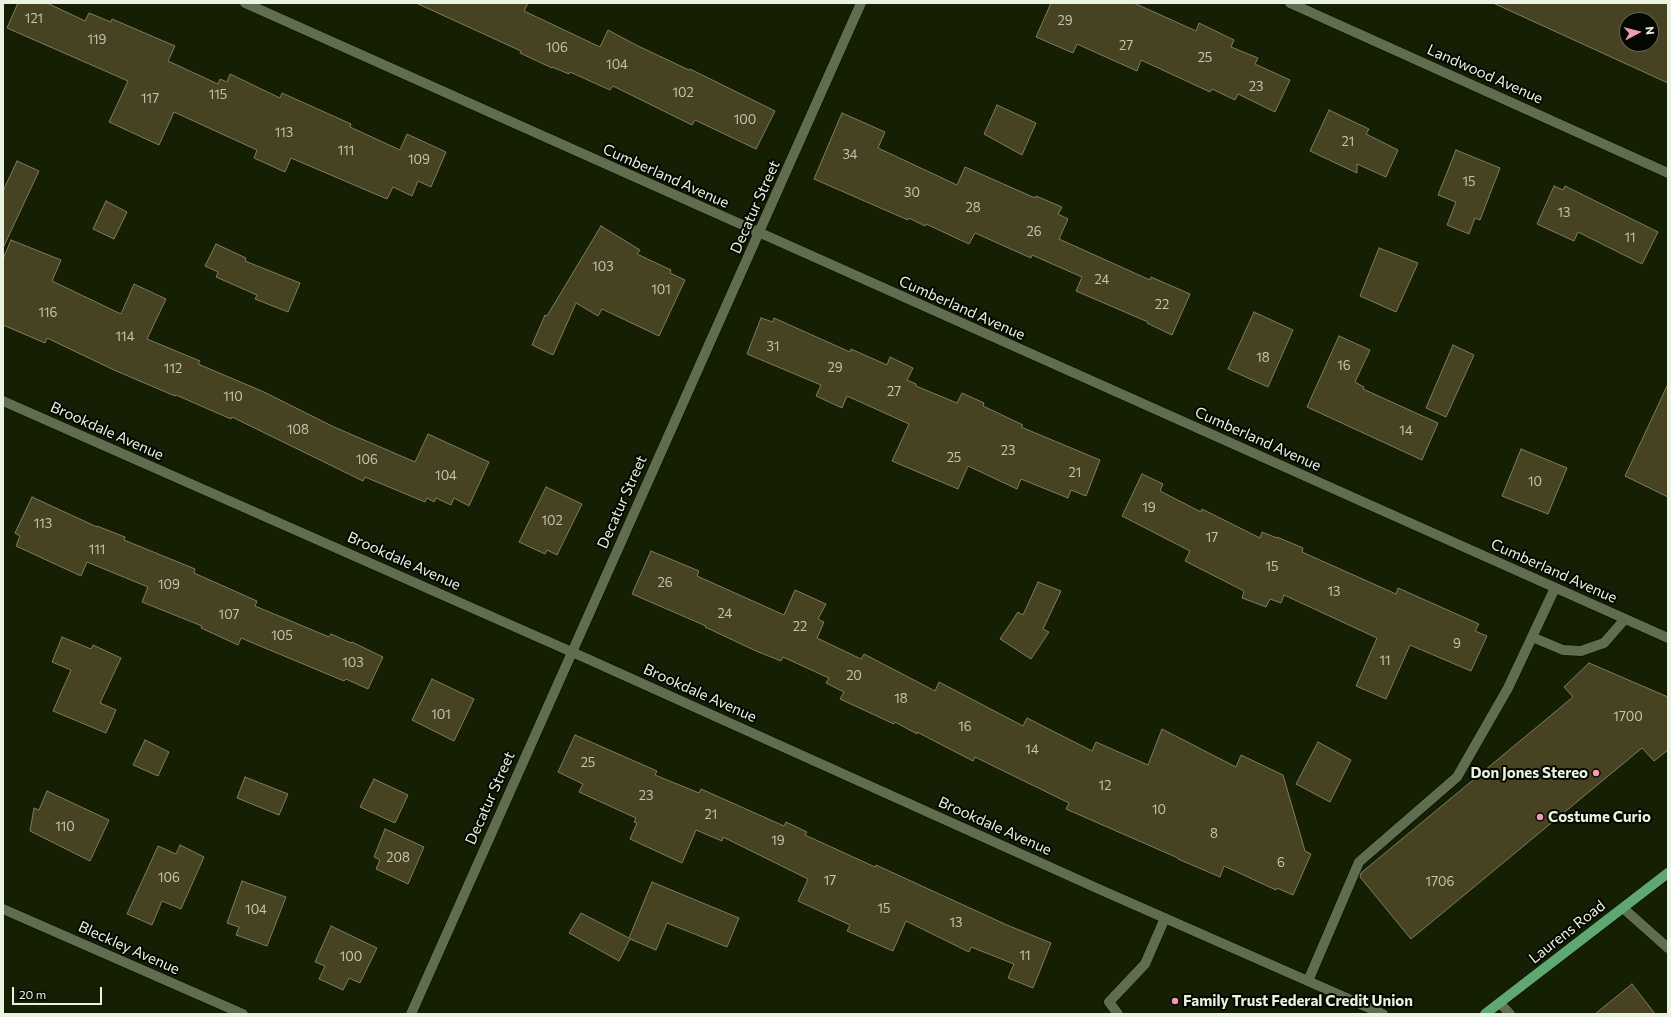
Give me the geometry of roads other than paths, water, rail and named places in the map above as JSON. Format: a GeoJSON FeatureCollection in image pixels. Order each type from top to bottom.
{"type":"FeatureCollection","features":[{"type":"Feature","properties":{"kind":"main road","name":"Laurens Road"},"geometry":{"type":"LineString","coordinates":[[1485,1014],[1668,874]]}},
{"type":"Feature","properties":{"kind":"street","name":"Cumberland Avenue"},"geometry":{"type":"LineString","coordinates":[[244,3],[1625,620],[1667,635]]}},
{"type":"Feature","properties":{"kind":"street","name":"Decatur Street"},"geometry":{"type":"LineString","coordinates":[[411,1014],[861,3]]}},
{"type":"Feature","properties":{"kind":"street","name":"Landwood Avenue"},"geometry":{"type":"LineString","coordinates":[[1290,3],[1668,173]]}},
{"type":"Feature","properties":{"kind":"street","name":"Brookdale Avenue"},"geometry":{"type":"LineString","coordinates":[[3,402],[571,652],[1383,1014]]}},
{"type":"Feature","properties":{"kind":"street"},"geometry":{"type":"LineString","coordinates":[[1308,981],[1359,862],[1457,777],[1508,688],[1555,588]]}},
{"type":"Feature","properties":{"kind":"street"},"geometry":{"type":"LineString","coordinates":[[1532,637],[1563,650],[1581,651],[1604,643],[1625,620]]}},
{"type":"Feature","properties":{"kind":"street"},"geometry":{"type":"LineString","coordinates":[[1623,908],[1668,948]]}},
{"type":"Feature","properties":{"kind":"street","name":"Bleckley Avenue"},"geometry":{"type":"LineString","coordinates":[[3,909],[243,1014]]}},
{"type":"Feature","properties":{"kind":"street"},"geometry":{"type":"LineString","coordinates":[[1118,1014],[1109,1002],[1146,964],[1165,918]]}},
{"type":"Feature","properties":{"kind":"street"},"geometry":{"type":"LineString","coordinates":[[1500,1002],[1510,1014]]}},
{"type":"Feature","properties":{"kind":"place","name":"Don Jones Stereo"},"geometry":{"type":"Point","coordinates":[1596,773]}},
{"type":"Feature","properties":{"kind":"place","name":"Costume Curio"},"geometry":{"type":"Point","coordinates":[1540,817]}},
{"type":"Feature","properties":{"kind":"place","name":"Family Trust Federal Credit Union"},"geometry":{"type":"Point","coordinates":[1175,1001]}}]}
